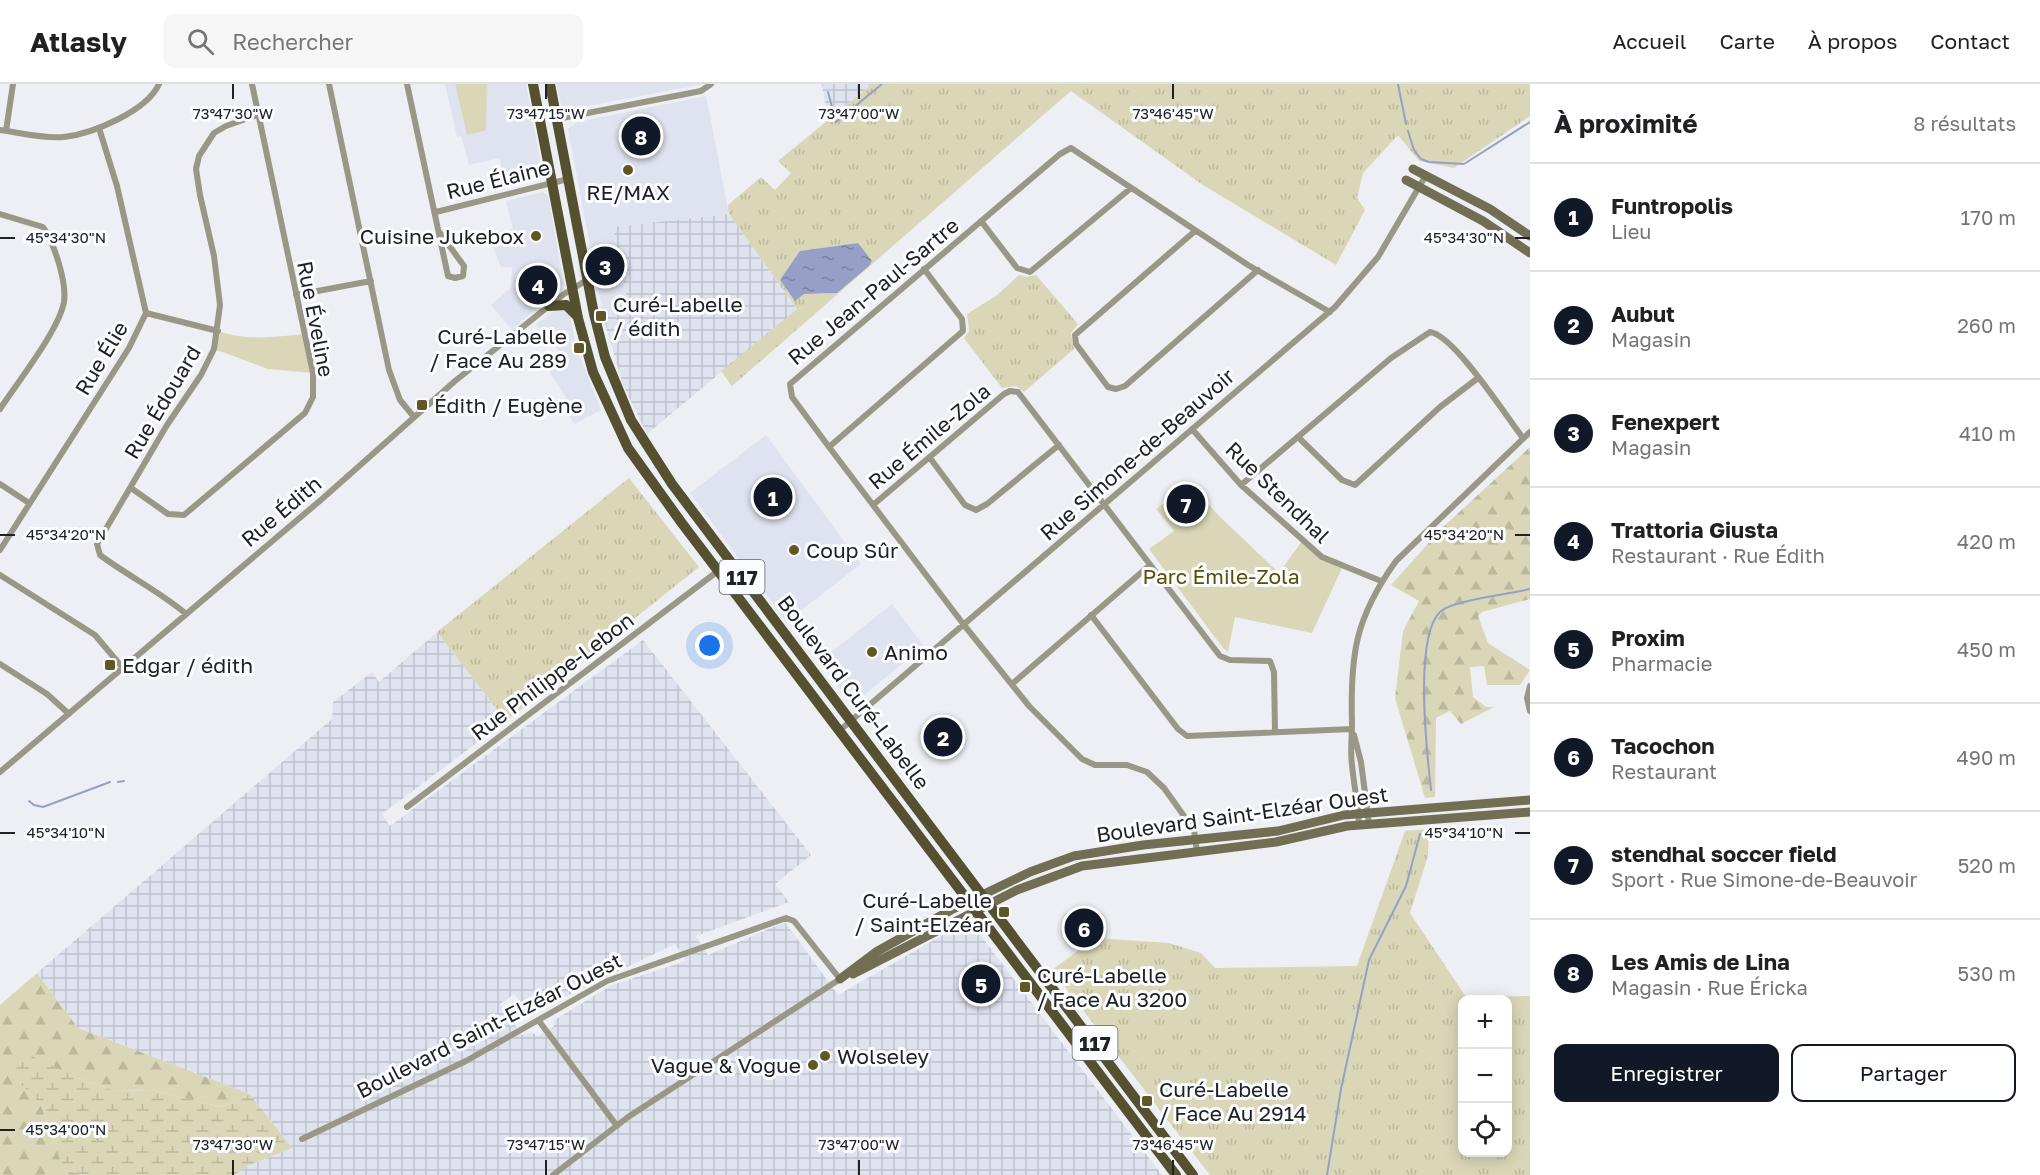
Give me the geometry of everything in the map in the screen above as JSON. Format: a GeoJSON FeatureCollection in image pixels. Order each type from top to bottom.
{"type":"FeatureCollection","features":[{"type":"Feature","properties":{"kind":"main road","name":"Boulevard Curé-Labelle"},"geometry":{"type":"LineString","coordinates":[[533,84],[578,318],[593,372],[622,438],[648,478],[1176,1175]]}},
{"type":"Feature","properties":{"kind":"main road","name":"Boulevard Curé-Labelle"},"geometry":{"type":"LineString","coordinates":[[550,84],[587,280],[607,365],[621,401],[644,443],[1194,1175]]}},
{"type":"Feature","properties":{"kind":"main road"},"geometry":{"type":"LineString","coordinates":[[549,306],[566,305],[578,318]]}},
{"type":"Feature","properties":{"kind":"street"},"geometry":{"type":"LineString","coordinates":[[13,84],[3,130],[65,136],[99,128],[141,105],[159,84]]}},
{"type":"Feature","properties":{"kind":"street","name":"Rue Éveline"},"geometry":{"type":"LineString","coordinates":[[131,488],[168,514],[184,515],[306,413],[313,397],[314,374],[252,84]]}},
{"type":"Feature","properties":{"kind":"street"},"geometry":{"type":"LineString","coordinates":[[329,84],[389,370],[400,400],[414,417]]}},
{"type":"Feature","properties":{"kind":"street","name":"Rue Élaine"},"geometry":{"type":"LineString","coordinates":[[407,84],[448,276],[455,278],[463,276],[464,266],[440,233]]}},
{"type":"Feature","properties":{"kind":"street"},"geometry":{"type":"LineString","coordinates":[[557,119],[696,92],[711,84]]}},
{"type":"Feature","properties":{"kind":"street","name":"Rue Édouard"},"geometry":{"type":"LineString","coordinates":[[185,613],[169,599],[129,577],[100,555],[97,544],[201,375],[214,349],[220,305],[214,256],[196,170],[199,156],[214,133],[226,126],[257,115]]}},
{"type":"Feature","properties":{"kind":"street","name":"Rue Élie"},"geometry":{"type":"LineString","coordinates":[[0,550],[129,348],[146,313],[117,186],[99,128]]}},
{"type":"Feature","properties":{"kind":"street","name":"Rue Jean-Paul-Sartre"},"geometry":{"type":"LineString","coordinates":[[1197,852],[1194,830],[1164,788],[1148,772],[1127,765],[1095,765],[1082,759],[1012,684],[964,625],[792,397],[790,384],[924,268],[1069,148],[1079,151],[1195,231],[1330,312]]}},
{"type":"Feature","properties":{"kind":"street"},"geometry":{"type":"LineString","coordinates":[[1413,169],[1490,209],[1530,236]]}},
{"type":"Feature","properties":{"kind":"street","name":"Rue Simone-de-Beauvoir"},"geometry":{"type":"LineString","coordinates":[[839,731],[1347,296],[1378,257],[1426,175]]}},
{"type":"Feature","properties":{"kind":"street","name":"Rue Élaine"},"geometry":{"type":"LineString","coordinates":[[436,212],[568,179]]}},
{"type":"Feature","properties":{"kind":"street"},"geometry":{"type":"LineString","coordinates":[[1406,180],[1483,221],[1530,253]]}},
{"type":"Feature","properties":{"kind":"street"},"geometry":{"type":"LineString","coordinates":[[981,221],[1017,268],[1030,272],[1131,188]]}},
{"type":"Feature","properties":{"kind":"street"},"geometry":{"type":"LineString","coordinates":[[0,214],[43,227],[53,241],[64,301],[55,324],[0,409]]}},
{"type":"Feature","properties":{"kind":"street"},"geometry":{"type":"LineString","coordinates":[[1195,231],[1075,335],[1076,344],[1108,387],[1116,389],[1125,386],[1258,270]]}},
{"type":"Feature","properties":{"kind":"street"},"geometry":{"type":"LineString","coordinates":[[829,447],[964,329],[963,318],[924,268]]}},
{"type":"Feature","properties":{"kind":"street","name":"Rue Édith"},"geometry":{"type":"LineString","coordinates":[[0,772],[322,499],[414,417],[549,306],[587,280]]}},
{"type":"Feature","properties":{"kind":"street"},"geometry":{"type":"LineString","coordinates":[[296,295],[371,281]]}},
{"type":"Feature","properties":{"kind":"street"},"geometry":{"type":"LineString","coordinates":[[146,313],[218,331]]}},
{"type":"Feature","properties":{"kind":"street"},"geometry":{"type":"LineString","coordinates":[[1241,485],[1391,358],[1427,332],[1436,333],[1456,349],[1523,438]]}},
{"type":"Feature","properties":{"kind":"street"},"geometry":{"type":"LineString","coordinates":[[1298,437],[1345,483],[1355,484],[1440,407],[1478,378]]}},
{"type":"Feature","properties":{"kind":"street","name":"Rue Émile-Zola"},"geometry":{"type":"LineString","coordinates":[[873,505],[1004,394],[1014,390],[1020,394],[1220,656],[1230,660],[1266,659],[1272,663],[1275,732]]}},
{"type":"Feature","properties":{"kind":"street","name":"Rue Stendhal"},"geometry":{"type":"LineString","coordinates":[[1192,429],[1241,485],[1322,557],[1382,581]]}},
{"type":"Feature","properties":{"kind":"street"},"geometry":{"type":"LineString","coordinates":[[1364,824],[1361,762],[1352,729],[1352,662],[1356,642],[1382,581],[1396,561],[1530,432]]}},
{"type":"Feature","properties":{"kind":"street"},"geometry":{"type":"LineString","coordinates":[[930,458],[965,505],[975,510],[987,504],[1059,445]]}},
{"type":"Feature","properties":{"kind":"street"},"geometry":{"type":"LineString","coordinates":[[0,484],[29,503]]}},
{"type":"Feature","properties":{"kind":"street"},"geometry":{"type":"LineString","coordinates":[[1012,684],[1150,565]]}},
{"type":"Feature","properties":{"kind":"street","name":"Rue Philippe-Lebon"},"geometry":{"type":"LineString","coordinates":[[407,807],[718,571]]}},
{"type":"Feature","properties":{"kind":"street"},"geometry":{"type":"LineString","coordinates":[[0,575],[95,635],[122,667]]}},
{"type":"Feature","properties":{"kind":"street"},"geometry":{"type":"LineString","coordinates":[[1091,615],[1184,735],[1352,729]]}},
{"type":"Feature","properties":{"kind":"street"},"geometry":{"type":"LineString","coordinates":[[0,664],[47,694],[69,714]]}},
{"type":"Feature","properties":{"kind":"street"},"geometry":{"type":"LineString","coordinates":[[1530,687],[1527,701],[1530,711]]}},
{"type":"Feature","properties":{"kind":"street","name":"Boulevard Saint-Elzéar Ouest"},"geometry":{"type":"LineString","coordinates":[[840,979],[884,960],[975,911],[986,899],[1030,872],[1074,856],[1278,831],[1329,818],[1530,800]]}},
{"type":"Feature","properties":{"kind":"street","name":"Boulevard Saint-Elzéar Ouest"},"geometry":{"type":"LineString","coordinates":[[840,979],[876,952],[968,901],[986,899],[1082,866],[1276,842],[1364,824],[1530,812]]}},
{"type":"Feature","properties":{"kind":"street","name":"Boulevard Saint-Elzéar Ouest"},"geometry":{"type":"LineString","coordinates":[[302,1139],[466,1061],[614,978],[789,918],[840,979]]}},
{"type":"Feature","properties":{"kind":"street"},"geometry":{"type":"LineString","coordinates":[[553,1175],[617,1126],[840,979]]}},
{"type":"Feature","properties":{"kind":"street"},"geometry":{"type":"LineString","coordinates":[[539,1021],[617,1126]]}},
{"type":"Feature","properties":{"kind":"shaded area"},"geometry":{"type":"Polygon","coordinates":[[[445,84],[526,84],[543,177],[505,187],[500,158],[469,165],[461,136],[457,137],[445,84]]]}},
{"type":"Feature","properties":{"kind":"shaded area"},"geometry":{"type":"Polygon","coordinates":[[[556,84],[704,84],[566,110],[561,105],[556,84]]]}},
{"type":"Feature","properties":{"kind":"shaded area"},"geometry":{"type":"Polygon","coordinates":[[[822,84],[872,84],[828,120],[822,84]]]}},
{"type":"Feature","properties":{"kind":"shaded area"},"geometry":{"type":"Polygon","coordinates":[[[706,96],[729,214],[613,227],[627,299],[604,320],[568,129],[577,122],[706,96]]]}},
{"type":"Feature","properties":{"kind":"shaded area"},"geometry":{"type":"Polygon","coordinates":[[[542,192],[548,195],[564,284],[512,330],[491,305],[511,287],[512,267],[501,267],[488,234],[513,229],[506,201],[542,192]]]}},
{"type":"Feature","properties":{"kind":"shaded area"},"geometry":{"type":"Polygon","coordinates":[[[729,214],[797,309],[647,434],[623,385],[604,320],[627,299],[613,227],[729,214]]]}},
{"type":"Feature","properties":{"kind":"shaded area"},"geometry":{"type":"Polygon","coordinates":[[[558,309],[569,311],[577,349],[601,410],[574,424],[562,402],[566,398],[543,362],[558,350],[536,324],[558,309]]]}},
{"type":"Feature","properties":{"kind":"shaded area"},"geometry":{"type":"Polygon","coordinates":[[[766,435],[861,564],[786,622],[690,493],[766,435]]]}},
{"type":"Feature","properties":{"kind":"shaded area"},"geometry":{"type":"Polygon","coordinates":[[[892,604],[924,646],[852,705],[819,662],[892,604]]]}},
{"type":"Feature","properties":{"kind":"shaded area"},"geometry":{"type":"Polygon","coordinates":[[[437,632],[506,721],[382,814],[390,826],[643,640],[811,855],[775,884],[789,902],[696,936],[708,955],[785,922],[838,995],[969,920],[1162,1175],[235,1175],[247,1166],[292,1148],[250,1094],[78,1028],[37,973],[332,719],[333,702],[372,672],[379,682],[437,632]],[[675,944],[529,1014],[514,994],[500,1004],[522,1035],[533,1033],[538,1036],[554,1026],[553,1021],[612,985],[686,961],[675,944]]]}},
{"type":"Feature","properties":{"kind":"green space"},"geometry":{"type":"Polygon","coordinates":[[[455,84],[487,84],[486,130],[467,135],[455,84]]]}},
{"type":"Feature","properties":{"kind":"green space"},"geometry":{"type":"Polygon","coordinates":[[[872,84],[1530,84],[1530,116],[1454,168],[1419,161],[1398,135],[1363,173],[1357,198],[1365,210],[1336,265],[1203,185],[1071,91],[732,386],[721,371],[797,309],[729,214],[728,205],[761,177],[775,190],[791,173],[778,161],[872,84]],[[858,243],[842,246],[804,294],[837,293],[858,243]]]}},
{"type":"Feature","properties":{"kind":"green space"},"geometry":{"type":"Polygon","coordinates":[[[1019,275],[1026,277],[1036,275],[1078,324],[1071,333],[1074,349],[1024,392],[1016,386],[1002,388],[964,338],[969,331],[967,314],[996,296],[1019,275]]]}},
{"type":"Feature","properties":{"kind":"green space"},"geometry":{"type":"Polygon","coordinates":[[[218,331],[250,337],[304,334],[313,373],[268,369],[214,349],[218,331]]]}},
{"type":"Feature","properties":{"kind":"green space"},"geometry":{"type":"Polygon","coordinates":[[[1530,447],[1530,599],[1482,612],[1478,616],[1488,643],[1530,670],[1520,685],[1487,685],[1484,666],[1470,667],[1473,697],[1486,707],[1494,707],[1461,724],[1450,711],[1436,718],[1435,797],[1425,798],[1395,698],[1403,631],[1419,601],[1391,585],[1442,528],[1530,447]]]}},
{"type":"Feature","properties":{"kind":"green space"},"geometry":{"type":"Polygon","coordinates":[[[629,478],[699,567],[506,721],[437,632],[629,478]]]}},
{"type":"Feature","properties":{"kind":"green space","name":"Parc Émile-Zola"},"geometry":{"type":"Polygon","coordinates":[[[1191,484],[1218,515],[1279,573],[1302,541],[1322,557],[1343,566],[1312,633],[1235,617],[1228,652],[1223,648],[1149,549],[1174,531],[1156,509],[1191,484]]]}},
{"type":"Feature","properties":{"kind":"green space"},"geometry":{"type":"Polygon","coordinates":[[[1429,829],[1428,856],[1410,913],[1465,995],[1458,995],[1458,1157],[1512,1157],[1512,996],[1530,996],[1530,1175],[1210,1175],[1052,970],[1095,938],[1169,943],[1201,953],[1215,968],[1357,966],[1405,831],[1429,829]]]}},
{"type":"Feature","properties":{"kind":"green space"},"geometry":{"type":"Polygon","coordinates":[[[37,973],[78,1028],[250,1094],[222,1107],[151,1090],[115,1091],[78,1078],[5,1068],[41,1105],[64,1170],[83,1175],[0,1175],[0,1005],[37,973]]]}},
{"type":"Feature","properties":{"kind":"green space"},"geometry":{"type":"Polygon","coordinates":[[[32,1056],[78,1078],[115,1091],[151,1090],[222,1107],[250,1094],[292,1148],[247,1166],[235,1175],[83,1175],[64,1170],[41,1105],[4,1067],[32,1056]]]}},
{"type":"Feature","properties":{"kind":"water"},"geometry":{"type":"Polygon","coordinates":[[[858,243],[872,261],[837,293],[804,294],[795,301],[780,280],[800,251],[858,243]]]}},
{"type":"Feature","properties":{"kind":"waterway"},"geometry":{"type":"LineString","coordinates":[[828,92],[836,122],[882,84]]}},
{"type":"Feature","properties":{"kind":"waterway"},"geometry":{"type":"LineString","coordinates":[[1398,84],[1406,124]]}},
{"type":"Feature","properties":{"kind":"waterway"},"geometry":{"type":"LineString","coordinates":[[1408,131],[1414,150],[1421,159],[1429,162],[1464,164],[1530,122]]}},
{"type":"Feature","properties":{"kind":"waterway"},"geometry":{"type":"LineString","coordinates":[[1431,790],[1425,724],[1424,669],[1432,624],[1441,611],[1448,607],[1530,589]]}},
{"type":"Feature","properties":{"kind":"waterway"},"geometry":{"type":"LineString","coordinates":[[118,782],[124,781]]}},
{"type":"Feature","properties":{"kind":"waterway"},"geometry":{"type":"LineString","coordinates":[[29,801],[43,807],[110,782]]}},
{"type":"Feature","properties":{"kind":"waterway"},"geometry":{"type":"LineString","coordinates":[[1327,1175],[1341,1089],[1369,960],[1406,886],[1420,834]]}},
{"type":"Feature","properties":{"kind":"place","name":"Les Amis de Lina"},"geometry":{"type":"Point","coordinates":[641,136]}},
{"type":"Feature","properties":{"kind":"place","name":"RE/MAX"},"geometry":{"type":"Point","coordinates":[628,170]}},
{"type":"Feature","properties":{"kind":"place","name":"Cuisine Jukebox"},"geometry":{"type":"Point","coordinates":[536,236]}},
{"type":"Feature","properties":{"kind":"place","name":"Fenexpert"},"geometry":{"type":"Point","coordinates":[605,266]}},
{"type":"Feature","properties":{"kind":"place","name":"Trattoria Giusta"},"geometry":{"type":"Point","coordinates":[538,285]}},
{"type":"Feature","properties":{"kind":"place","name":"Curé-Labelle / édith"},"geometry":{"type":"Point","coordinates":[601,316]}},
{"type":"Feature","properties":{"kind":"place","name":"Curé-Labelle / Face Au 289"},"geometry":{"type":"Point","coordinates":[579,348]}},
{"type":"Feature","properties":{"kind":"place","name":"Édith / Eugène"},"geometry":{"type":"Point","coordinates":[422,405]}},
{"type":"Feature","properties":{"kind":"place","name":"Funtropolis"},"geometry":{"type":"Point","coordinates":[773,497]}},
{"type":"Feature","properties":{"kind":"place","name":"stendhal soccer field"},"geometry":{"type":"Point","coordinates":[1186,504]}},
{"type":"Feature","properties":{"kind":"place","name":"Coup Sûr"},"geometry":{"type":"Point","coordinates":[794,550]}},
{"type":"Feature","properties":{"kind":"place","name":"Animo"},"geometry":{"type":"Point","coordinates":[872,652]}},
{"type":"Feature","properties":{"kind":"place","name":"Edgar / édith"},"geometry":{"type":"Point","coordinates":[110,665]}},
{"type":"Feature","properties":{"kind":"place","name":"Aubut"},"geometry":{"type":"Point","coordinates":[943,737]}},
{"type":"Feature","properties":{"kind":"place","name":"Curé-Labelle / Saint-Elzéar"},"geometry":{"type":"Point","coordinates":[1004,912]}},
{"type":"Feature","properties":{"kind":"place","name":"Tacochon"},"geometry":{"type":"Point","coordinates":[1084,928]}},
{"type":"Feature","properties":{"kind":"place","name":"Proxim"},"geometry":{"type":"Point","coordinates":[981,984]}},
{"type":"Feature","properties":{"kind":"place","name":"Curé-Labelle / Face Au 3200"},"geometry":{"type":"Point","coordinates":[1025,987]}},
{"type":"Feature","properties":{"kind":"place","name":"Wolseley"},"geometry":{"type":"Point","coordinates":[825,1056]}},
{"type":"Feature","properties":{"kind":"place","name":"Vague & Vogue"},"geometry":{"type":"Point","coordinates":[813,1065]}},
{"type":"Feature","properties":{"kind":"place","name":"Curé-Labelle / Face Au 2914"},"geometry":{"type":"Point","coordinates":[1147,1101]}}]}
